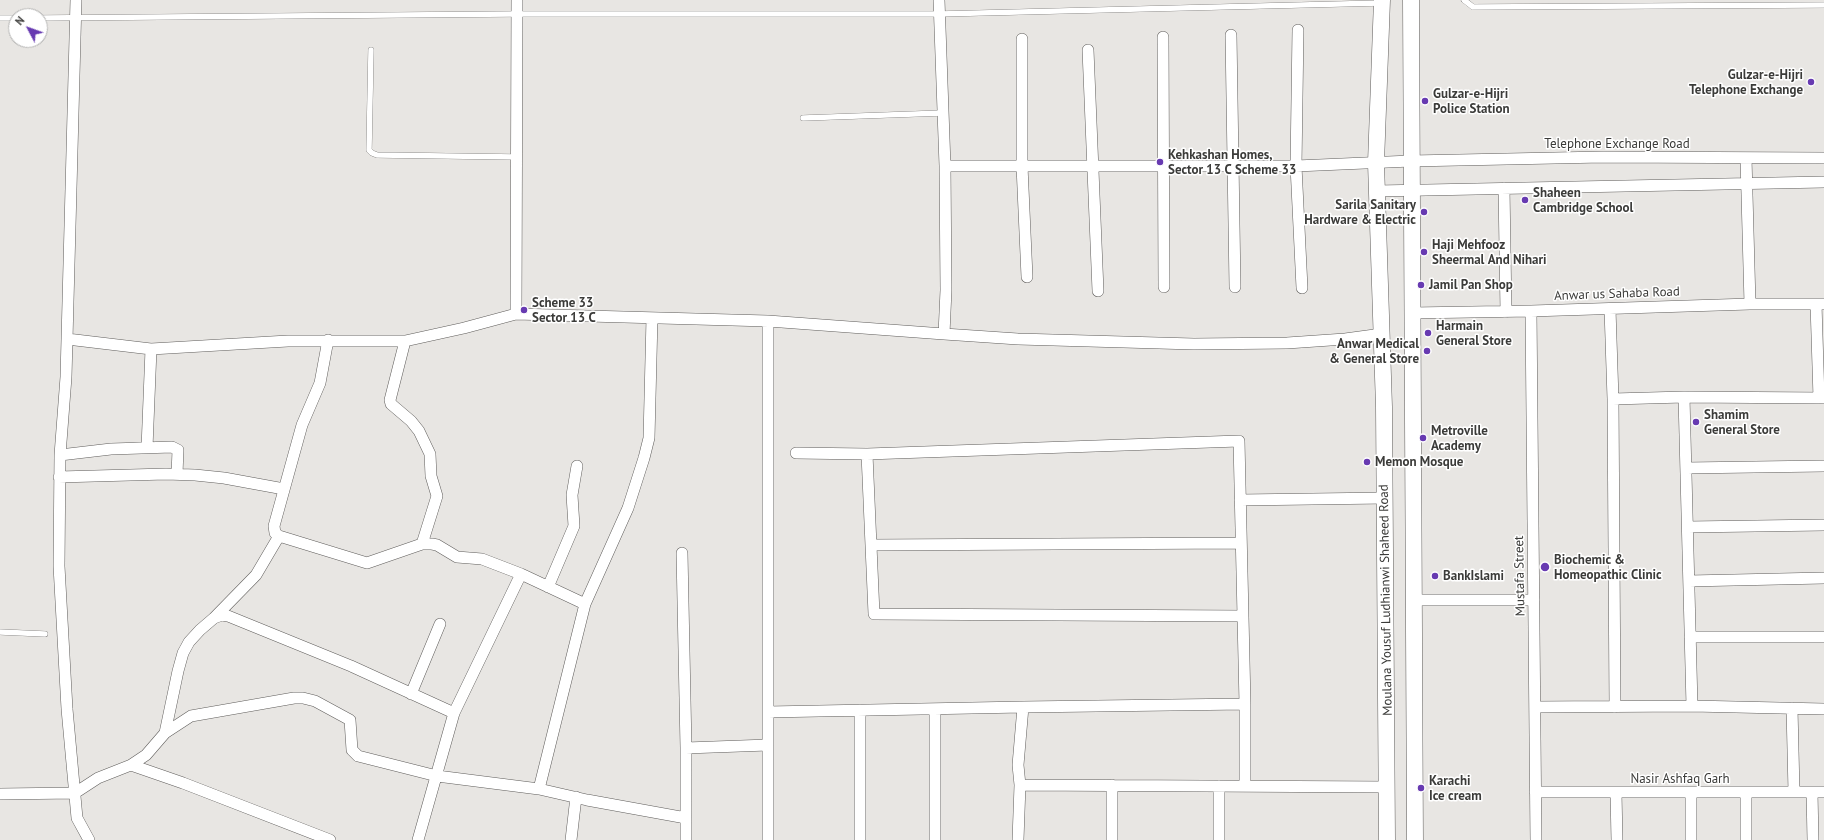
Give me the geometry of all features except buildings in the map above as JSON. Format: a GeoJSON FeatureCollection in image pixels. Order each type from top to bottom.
{"type":"FeatureCollection","features":[{"type":"Feature","properties":{"kind":"street"},"geometry":{"type":"LineString","coordinates":[[76,0],[66,377],[59,477],[59,566],[67,709],[77,818],[91,839]]}},
{"type":"Feature","properties":{"kind":"street"},"geometry":{"type":"LineString","coordinates":[[516,314],[517,0]]}},
{"type":"Feature","properties":{"kind":"street"},"geometry":{"type":"LineString","coordinates":[[939,0],[945,166],[946,290],[944,334]]}},
{"type":"Feature","properties":{"kind":"street","name":"Moulana Yousuf Ludhianwi Shaheed Road"},"geometry":{"type":"LineString","coordinates":[[1411,0],[1415,840]]}},
{"type":"Feature","properties":{"kind":"street","name":"Moulana Yousuf Ludhianwi Shaheed Road"},"geometry":{"type":"LineString","coordinates":[[1382,2],[1376,163],[1382,334],[1385,498],[1387,840]]}},
{"type":"Feature","properties":{"kind":"street"},"geometry":{"type":"LineString","coordinates":[[1298,30],[1296,166],[1302,288]]}},
{"type":"Feature","properties":{"kind":"street"},"geometry":{"type":"LineString","coordinates":[[1231,35],[1235,288]]}},
{"type":"Feature","properties":{"kind":"street"},"geometry":{"type":"LineString","coordinates":[[1163,37],[1164,287]]}},
{"type":"Feature","properties":{"kind":"street"},"geometry":{"type":"LineString","coordinates":[[1022,39],[1022,166],[1027,277]]}},
{"type":"Feature","properties":{"kind":"street"},"geometry":{"type":"LineString","coordinates":[[1088,50],[1098,291]]}},
{"type":"Feature","properties":{"kind":"street","name":"Telephone Exchange Road"},"geometry":{"type":"LineString","coordinates":[[945,166],[1296,166],[1411,160],[1603,157],[1824,158]]}},
{"type":"Feature","properties":{"kind":"street"},"geometry":{"type":"LineString","coordinates":[[1746,158],[1750,304]]}},
{"type":"Feature","properties":{"kind":"street"},"geometry":{"type":"LineString","coordinates":[[1377,191],[1411,189],[1824,182]]}},
{"type":"Feature","properties":{"kind":"street"},"geometry":{"type":"LineString","coordinates":[[1504,188],[1506,312]]}},
{"type":"Feature","properties":{"kind":"street","name":"Anwar us Sahaba Road"},"geometry":{"type":"LineString","coordinates":[[1412,313],[1506,312],[1750,304],[1820,304]]}},
{"type":"Feature","properties":{"kind":"street"},"geometry":{"type":"LineString","coordinates":[[1613,399],[1684,397],[1821,398],[1820,304]]}},
{"type":"Feature","properties":{"kind":"street"},"geometry":{"type":"LineString","coordinates":[[1610,309],[1613,399],[1615,707]]}},
{"type":"Feature","properties":{"kind":"street","name":"Mustafa Street"},"geometry":{"type":"LineString","coordinates":[[1531,311],[1536,840]]}},
{"type":"Feature","properties":{"kind":"street"},"geometry":{"type":"LineString","coordinates":[[67,339],[151,349],[288,341],[405,341],[464,328],[516,314],[768,321],[1034,340],[1202,344],[1287,343],[1346,339],[1382,334]]}},
{"type":"Feature","properties":{"kind":"street"},"geometry":{"type":"LineString","coordinates":[[539,789],[585,604],[628,508],[646,451],[650,422],[652,318]]}},
{"type":"Feature","properties":{"kind":"street"},"geometry":{"type":"LineString","coordinates":[[768,321],[768,840]]}},
{"type":"Feature","properties":{"kind":"street"},"geometry":{"type":"LineString","coordinates":[[328,340],[320,383],[302,425],[274,526],[275,533],[279,536],[367,563],[422,544],[437,545],[457,557],[482,559],[520,574],[585,604]]}},
{"type":"Feature","properties":{"kind":"street"},"geometry":{"type":"LineString","coordinates":[[405,341],[390,400],[391,404],[411,421],[419,431],[430,454],[431,476],[436,496],[422,544]]}},
{"type":"Feature","properties":{"kind":"street"},"geometry":{"type":"LineString","coordinates":[[147,448],[151,349]]}},
{"type":"Feature","properties":{"kind":"street"},"geometry":{"type":"LineString","coordinates":[[1684,397],[1692,706]]}},
{"type":"Feature","properties":{"kind":"street"},"geometry":{"type":"LineString","coordinates":[[796,453],[867,454],[1239,442],[1245,704],[1245,786]]}},
{"type":"Feature","properties":{"kind":"street"},"geometry":{"type":"LineString","coordinates":[[60,455],[111,449],[176,448],[178,450],[178,474]]}},
{"type":"Feature","properties":{"kind":"street"},"geometry":{"type":"LineString","coordinates":[[867,454],[874,614],[1243,616]]}},
{"type":"Feature","properties":{"kind":"street"},"geometry":{"type":"LineString","coordinates":[[548,587],[574,526],[572,495],[577,466]]}},
{"type":"Feature","properties":{"kind":"street"},"geometry":{"type":"LineString","coordinates":[[1686,468],[1824,466]]}},
{"type":"Feature","properties":{"kind":"street"},"geometry":{"type":"LineString","coordinates":[[59,477],[178,474],[224,478],[284,489]]}},
{"type":"Feature","properties":{"kind":"street"},"geometry":{"type":"LineString","coordinates":[[1240,500],[1385,498]]}},
{"type":"Feature","properties":{"kind":"street"},"geometry":{"type":"LineString","coordinates":[[1688,527],[1824,524]]}},
{"type":"Feature","properties":{"kind":"street"},"geometry":{"type":"LineString","coordinates":[[165,734],[183,653],[193,638],[256,575],[279,536]]}},
{"type":"Feature","properties":{"kind":"street"},"geometry":{"type":"LineString","coordinates":[[871,545],[1241,543]]}},
{"type":"Feature","properties":{"kind":"street"},"geometry":{"type":"LineString","coordinates":[[682,553],[686,748],[686,840]]}},
{"type":"Feature","properties":{"kind":"street"},"geometry":{"type":"LineString","coordinates":[[418,840],[454,713],[520,574]]}},
{"type":"Feature","properties":{"kind":"street"},"geometry":{"type":"LineString","coordinates":[[1689,581],[1824,578]]}},
{"type":"Feature","properties":{"kind":"street"},"geometry":{"type":"LineString","coordinates":[[1413,600],[1534,600]]}},
{"type":"Feature","properties":{"kind":"street"},"geometry":{"type":"LineString","coordinates":[[214,618],[222,615],[228,616],[351,666],[454,713]]}},
{"type":"Feature","properties":{"kind":"street"},"geometry":{"type":"LineString","coordinates":[[411,694],[440,624]]}},
{"type":"Feature","properties":{"kind":"street"},"geometry":{"type":"LineString","coordinates":[[1690,637],[1824,637]]}},
{"type":"Feature","properties":{"kind":"street"},"geometry":{"type":"LineString","coordinates":[[0,794],[75,794],[98,778],[131,765],[146,755],[165,734],[191,716],[294,698],[303,698],[315,701],[350,720],[352,750],[358,756],[437,776],[539,789],[576,798],[686,818]]}},
{"type":"Feature","properties":{"kind":"street"},"geometry":{"type":"LineString","coordinates":[[768,712],[1245,704]]}},
{"type":"Feature","properties":{"kind":"street"},"geometry":{"type":"LineString","coordinates":[[1535,708],[1692,706],[1824,708]]}},
{"type":"Feature","properties":{"kind":"street"},"geometry":{"type":"LineString","coordinates":[[1018,840],[1020,785],[1018,765],[1023,707]]}},
{"type":"Feature","properties":{"kind":"street"},"geometry":{"type":"LineString","coordinates":[[935,708],[935,840]]}},
{"type":"Feature","properties":{"kind":"street"},"geometry":{"type":"LineString","coordinates":[[1792,708],[1794,792]]}},
{"type":"Feature","properties":{"kind":"street"},"geometry":{"type":"LineString","coordinates":[[860,710],[860,840]]}},
{"type":"Feature","properties":{"kind":"street"},"geometry":{"type":"LineString","coordinates":[[686,748],[768,745]]}},
{"type":"Feature","properties":{"kind":"street"},"geometry":{"type":"LineString","coordinates":[[131,765],[191,785],[330,840]]}},
{"type":"Feature","properties":{"kind":"street"},"geometry":{"type":"LineString","coordinates":[[1020,785],[1387,787]]}},
{"type":"Feature","properties":{"kind":"street"},"geometry":{"type":"LineString","coordinates":[[1112,785],[1112,840]]}},
{"type":"Feature","properties":{"kind":"street"},"geometry":{"type":"LineString","coordinates":[[1219,786],[1219,840]]}},
{"type":"Feature","properties":{"kind":"street","name":"Nasir Ashfaq Garh"},"geometry":{"type":"LineString","coordinates":[[1535,792],[1824,792]]}},
{"type":"Feature","properties":{"kind":"street"},"geometry":{"type":"LineString","coordinates":[[1746,792],[1746,840]]}},
{"type":"Feature","properties":{"kind":"street"},"geometry":{"type":"LineString","coordinates":[[1812,792],[1813,840]]}},
{"type":"Feature","properties":{"kind":"street"},"geometry":{"type":"LineString","coordinates":[[1616,793],[1617,840]]}},
{"type":"Feature","properties":{"kind":"street"},"geometry":{"type":"LineString","coordinates":[[1691,793],[1691,840]]}},
{"type":"Feature","properties":{"kind":"street"},"geometry":{"type":"LineString","coordinates":[[571,840],[576,798]]}},
{"type":"Feature","properties":{"kind":"lane"},"geometry":{"type":"LineString","coordinates":[[1464,0],[1473,7],[1824,5]]}},
{"type":"Feature","properties":{"kind":"lane"},"geometry":{"type":"LineString","coordinates":[[48,18],[517,14],[939,14],[1382,2]]}},
{"type":"Feature","properties":{"kind":"lane"},"geometry":{"type":"LineString","coordinates":[[370,50],[369,150],[377,154],[517,156]]}},
{"type":"Feature","properties":{"kind":"lane"},"geometry":{"type":"LineString","coordinates":[[803,118],[943,113]]}},
{"type":"Feature","properties":{"kind":"lane"},"geometry":{"type":"LineString","coordinates":[[0,632],[44,634]]}},
{"type":"Feature","properties":{"kind":"place","name":"Gulzar-e-Hijri Telephone Exchange"},"geometry":{"type":"Point","coordinates":[1811,82]}},
{"type":"Feature","properties":{"kind":"place","name":"Gulzar-e-Hijri Police Station"},"geometry":{"type":"Point","coordinates":[1425,101]}},
{"type":"Feature","properties":{"kind":"place","name":"Kehkashan Homes, Sector 13 C Scheme 33"},"geometry":{"type":"Point","coordinates":[1160,162]}},
{"type":"Feature","properties":{"kind":"place","name":"Shaheen Cambridge School"},"geometry":{"type":"Point","coordinates":[1525,200]}},
{"type":"Feature","properties":{"kind":"place","name":"Sarila Sanitary Hardware & Electric"},"geometry":{"type":"Point","coordinates":[1424,212]}},
{"type":"Feature","properties":{"kind":"place","name":"Haji Mehfooz Sheermal And Nihari"},"geometry":{"type":"Point","coordinates":[1424,252]}},
{"type":"Feature","properties":{"kind":"place","name":"Jamil Pan Shop"},"geometry":{"type":"Point","coordinates":[1421,285]}},
{"type":"Feature","properties":{"kind":"place","name":"Scheme 33 Sector 13 C"},"geometry":{"type":"Point","coordinates":[524,310]}},
{"type":"Feature","properties":{"kind":"place","name":"Harmain General Store"},"geometry":{"type":"Point","coordinates":[1428,333]}},
{"type":"Feature","properties":{"kind":"place","name":"Anwar Medical & General Store"},"geometry":{"type":"Point","coordinates":[1427,351]}},
{"type":"Feature","properties":{"kind":"place","name":"Shamim General Store"},"geometry":{"type":"Point","coordinates":[1696,422]}},
{"type":"Feature","properties":{"kind":"place","name":"Metroville Academy"},"geometry":{"type":"Point","coordinates":[1423,438]}},
{"type":"Feature","properties":{"kind":"place","name":"Memon Mosque"},"geometry":{"type":"Point","coordinates":[1367,462]}},
{"type":"Feature","properties":{"kind":"place","name":"Biochemic & Homeopathic Clinic"},"geometry":{"type":"Point","coordinates":[1545,567]}},
{"type":"Feature","properties":{"kind":"place","name":"BankIslami"},"geometry":{"type":"Point","coordinates":[1435,576]}},
{"type":"Feature","properties":{"kind":"place","name":"Karachi Ice cream"},"geometry":{"type":"Point","coordinates":[1421,788]}}]}
